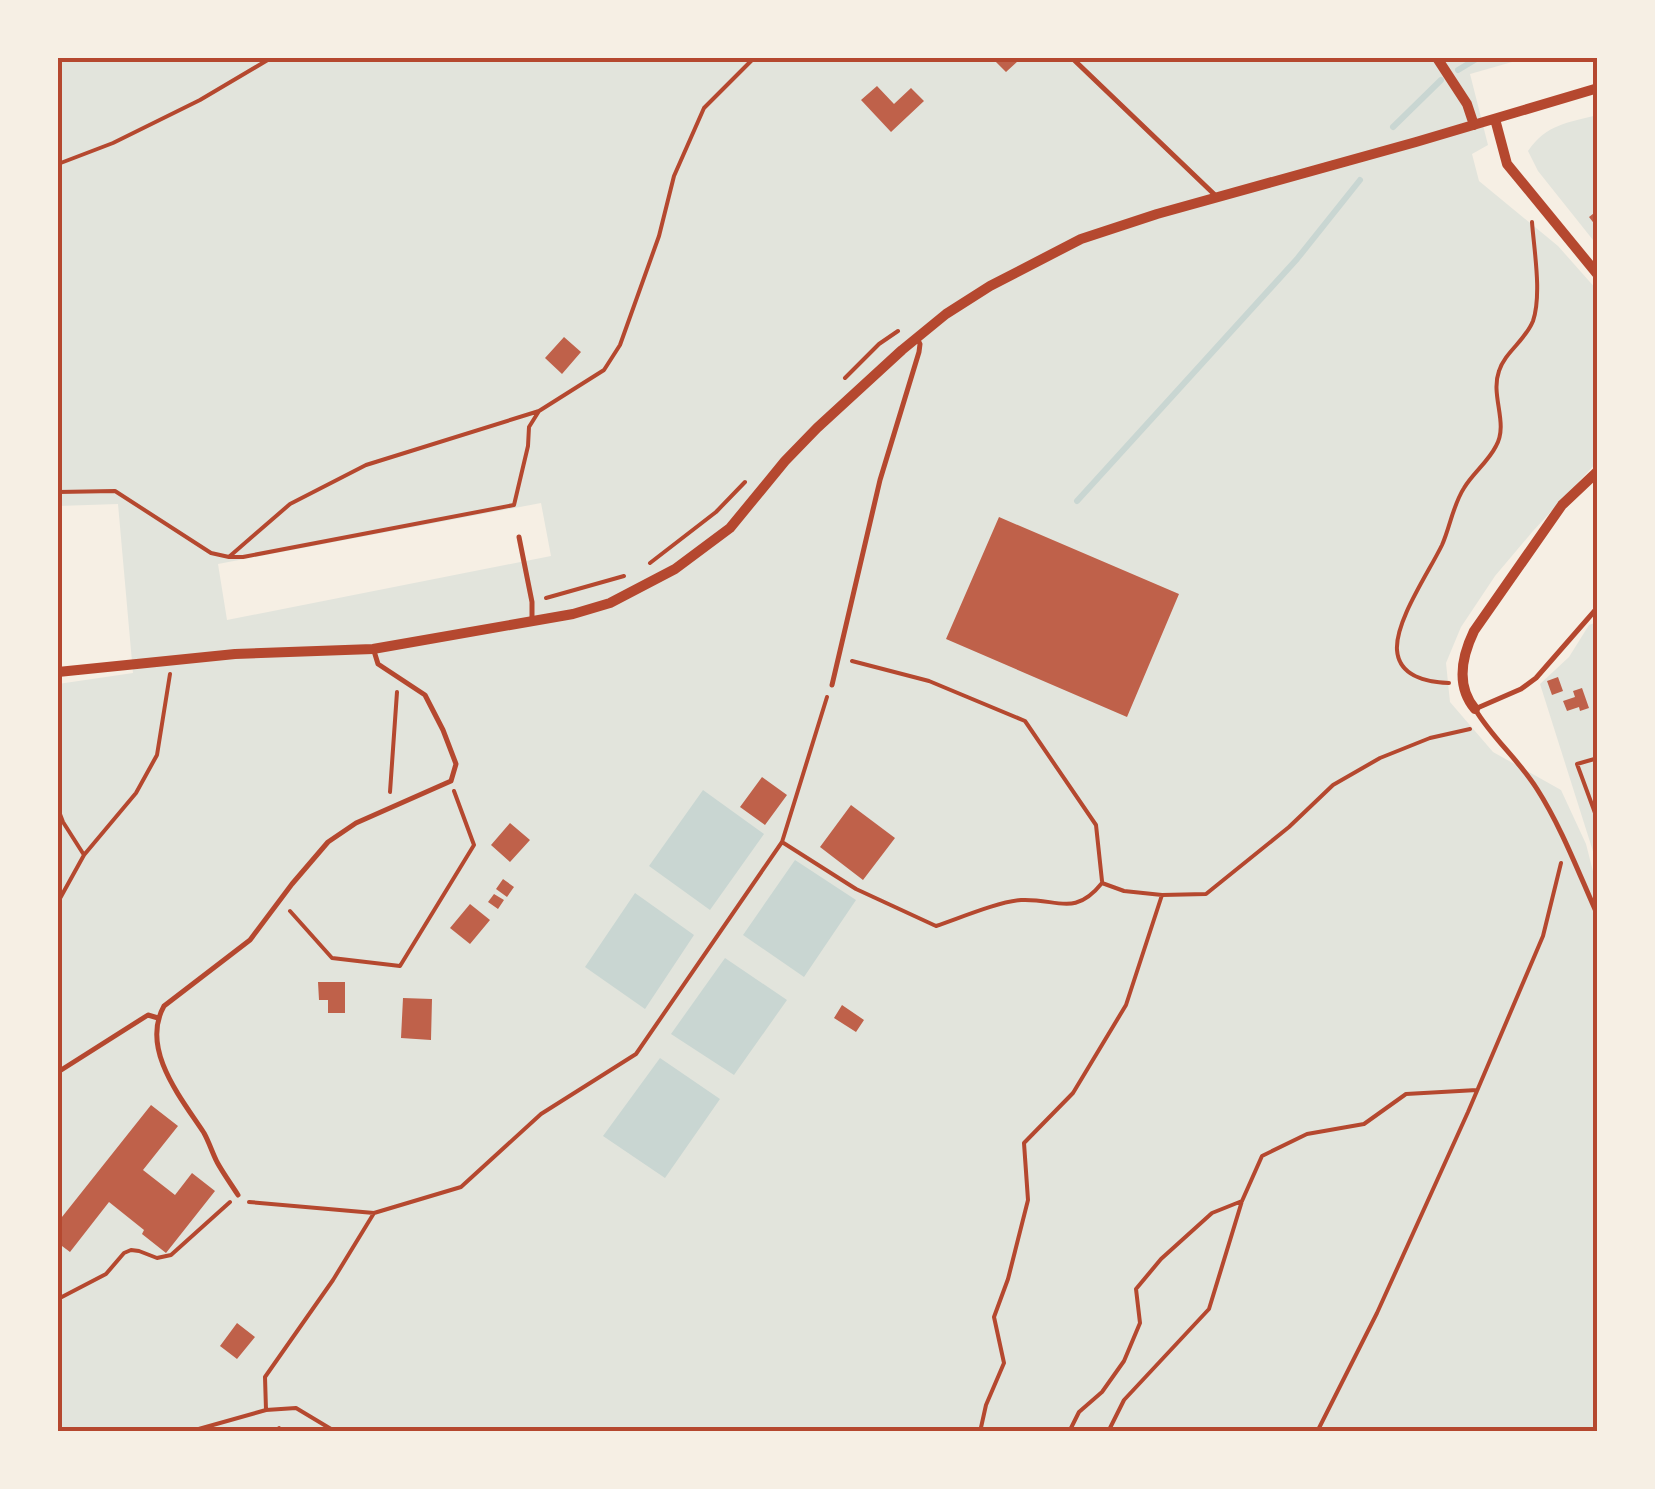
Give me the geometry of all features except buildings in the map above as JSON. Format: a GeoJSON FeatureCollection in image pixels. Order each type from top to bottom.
{"type":"FeatureCollection","features":[{"type":"Feature","properties":{"kind":"street"},"geometry":{"type":"LineString","coordinates":[[1437,58],[1467,104],[1474,125]]}},
{"type":"Feature","properties":{"kind":"street"},"geometry":{"type":"LineString","coordinates":[[58,672],[235,654],[373,649],[573,614],[610,603],[675,569],[730,528],[817,428],[916,338],[972,297],[1081,239],[1216,196],[1598,88]]}},
{"type":"Feature","properties":{"kind":"street"},"geometry":{"type":"LineString","coordinates":[[1495,119],[1507,164],[1598,275]]}},
{"type":"Feature","properties":{"kind":"street"},"geometry":{"type":"LineString","coordinates":[[1474,709],[1462,683],[1464,652],[1474,631],[1562,505],[1598,471]]}},
{"type":"Feature","properties":{"kind":"lane"},"geometry":{"type":"LineString","coordinates":[[1072,58],[1216,196]]}},
{"type":"Feature","properties":{"kind":"lane"},"geometry":{"type":"LineString","coordinates":[[832,684],[880,480],[919,352],[916,338]]}},
{"type":"Feature","properties":{"kind":"lane"},"geometry":{"type":"LineString","coordinates":[[520,537],[532,620]]}},
{"type":"Feature","properties":{"kind":"lane"},"geometry":{"type":"LineString","coordinates":[[1598,607],[1536,678],[1474,709],[1536,788],[1598,916]]}},
{"type":"Feature","properties":{"kind":"lane"},"geometry":{"type":"LineString","coordinates":[[238,1195],[174,1087],[160,1055],[158,1018],[164,1006],[250,940],[328,842],[356,823],[451,781],[456,764],[424,695],[378,664],[373,649]]}},
{"type":"Feature","properties":{"kind":"lane"},"geometry":{"type":"LineString","coordinates":[[58,1072],[148,1015],[158,1018]]}},
{"type":"Feature","properties":{"kind":"path"},"geometry":{"type":"LineString","coordinates":[[58,164],[130,135],[271,58]]}},
{"type":"Feature","properties":{"kind":"path"},"geometry":{"type":"LineString","coordinates":[[229,557],[290,504],[366,465],[539,411],[604,370],[620,345],[659,236],[674,176],[704,108],[754,58]]}},
{"type":"Feature","properties":{"kind":"path"},"geometry":{"type":"LineString","coordinates":[[1462,683],[1411,675],[1400,663],[1397,648],[1408,610],[1443,543],[1460,493],[1496,447],[1501,434],[1496,398],[1498,372],[1533,320],[1537,296],[1531,209],[1538,199]]}},
{"type":"Feature","properties":{"kind":"path"},"geometry":{"type":"LineString","coordinates":[[838,386],[879,344],[908,324]]}},
{"type":"Feature","properties":{"kind":"path"},"geometry":{"type":"LineString","coordinates":[[58,492],[116,492],[211,553],[243,557],[514,505],[529,427],[539,411]]}},
{"type":"Feature","properties":{"kind":"path"},"geometry":{"type":"LineString","coordinates":[[532,602],[637,572],[716,512],[756,470]]}},
{"type":"Feature","properties":{"kind":"path"},"geometry":{"type":"LineString","coordinates":[[782,842],[856,889],[936,926],[1021,900],[1066,905],[1090,897],[1102,883],[1096,826],[1025,721],[929,680],[838,657]]}},
{"type":"Feature","properties":{"kind":"path"},"geometry":{"type":"LineString","coordinates":[[58,902],[84,855],[136,793],[157,755],[173,661]]}},
{"type":"Feature","properties":{"kind":"path"},"geometry":{"type":"LineString","coordinates":[[389,810],[398,677]]}},
{"type":"Feature","properties":{"kind":"path"},"geometry":{"type":"LineString","coordinates":[[58,1299],[106,1274],[119,1256],[131,1250],[157,1258],[171,1254],[238,1195],[246,1202],[265,1205],[374,1214],[461,1187],[541,1114],[636,1054],[782,842],[832,684]]}},
{"type":"Feature","properties":{"kind":"path"},"geometry":{"type":"LineString","coordinates":[[1102,883],[1124,891],[1206,894],[1333,785],[1380,758],[1430,738],[1484,725]]}},
{"type":"Feature","properties":{"kind":"path"},"geometry":{"type":"LineString","coordinates":[[1598,758],[1578,764],[1598,821]]}},
{"type":"Feature","properties":{"kind":"path"},"geometry":{"type":"LineString","coordinates":[[280,900],[332,958],[400,966],[474,845],[451,781]]}},
{"type":"Feature","properties":{"kind":"path"},"geometry":{"type":"LineString","coordinates":[[58,809],[84,855]]}},
{"type":"Feature","properties":{"kind":"path"},"geometry":{"type":"LineString","coordinates":[[1317,1432],[1377,1313],[1477,1090],[1543,936],[1561,860],[1570,854]]}},
{"type":"Feature","properties":{"kind":"path"},"geometry":{"type":"LineString","coordinates":[[980,1432],[986,1405],[1004,1364],[994,1317],[1028,1200],[1024,1143],[1074,1093],[1126,1005],[1162,895]]}},
{"type":"Feature","properties":{"kind":"path"},"geometry":{"type":"LineString","coordinates":[[1108,1432],[1124,1400],[1209,1309],[1242,1201],[1262,1156],[1306,1134],[1364,1124],[1406,1094],[1477,1090]]}},
{"type":"Feature","properties":{"kind":"path"},"geometry":{"type":"LineString","coordinates":[[1069,1432],[1078,1412],[1102,1392],[1124,1361],[1140,1323],[1136,1289],[1161,1259],[1212,1213],[1242,1201]]}},
{"type":"Feature","properties":{"kind":"path"},"geometry":{"type":"LineString","coordinates":[[266,1410],[265,1377],[374,1214]]}},
{"type":"Feature","properties":{"kind":"path"},"geometry":{"type":"LineString","coordinates":[[188,1432],[266,1410],[296,1408],[336,1432]]}},
{"type":"Feature","properties":{"kind":"shaded area"},"geometry":{"type":"Polygon","coordinates":[[[58,58],[1526,58],[1470,74],[1488,145],[1472,154],[1479,181],[1558,246],[1597,290],[1597,462],[1495,576],[1461,627],[1446,663],[1450,702],[1493,752],[1561,790],[1586,844],[1597,887],[1597,1431],[58,1431],[58,684],[133,673],[118,504],[58,506],[58,58]],[[541,503],[218,564],[227,620],[551,556],[541,503]]]}},
{"type":"Feature","properties":{"kind":"shaded area"},"geometry":{"type":"Polygon","coordinates":[[[1597,115],[1597,245],[1538,171],[1528,151],[1550,130],[1597,115]]]}},
{"type":"Feature","properties":{"kind":"shaded area"},"geometry":{"type":"Polygon","coordinates":[[[1597,622],[1597,864],[1540,684],[1569,657],[1589,625],[1597,622]]]}},
{"type":"Feature","properties":{"kind":"shaded area"},"geometry":{"type":"Polygon","coordinates":[[[703,790],[764,834],[710,910],[649,866],[703,790]]]}},
{"type":"Feature","properties":{"kind":"shaded area"},"geometry":{"type":"Polygon","coordinates":[[[795,860],[856,900],[804,977],[743,935],[795,860]]]}},
{"type":"Feature","properties":{"kind":"shaded area"},"geometry":{"type":"Polygon","coordinates":[[[635,893],[694,935],[645,1009],[585,967],[635,893]]]}},
{"type":"Feature","properties":{"kind":"shaded area"},"geometry":{"type":"Polygon","coordinates":[[[725,958],[787,1000],[734,1075],[671,1034],[725,958]]]}},
{"type":"Feature","properties":{"kind":"shaded area"},"geometry":{"type":"Polygon","coordinates":[[[660,1058],[720,1099],[665,1178],[603,1136],[660,1058]]]}},
{"type":"Feature","properties":{"kind":"waterway"},"geometry":{"type":"LineString","coordinates":[[1458,70],[1478,58]]}},
{"type":"Feature","properties":{"kind":"waterway"},"geometry":{"type":"LineString","coordinates":[[1393,127],[1441,80]]}},
{"type":"Feature","properties":{"kind":"waterway"},"geometry":{"type":"LineString","coordinates":[[1077,501],[1297,259],[1360,180]]}}]}
